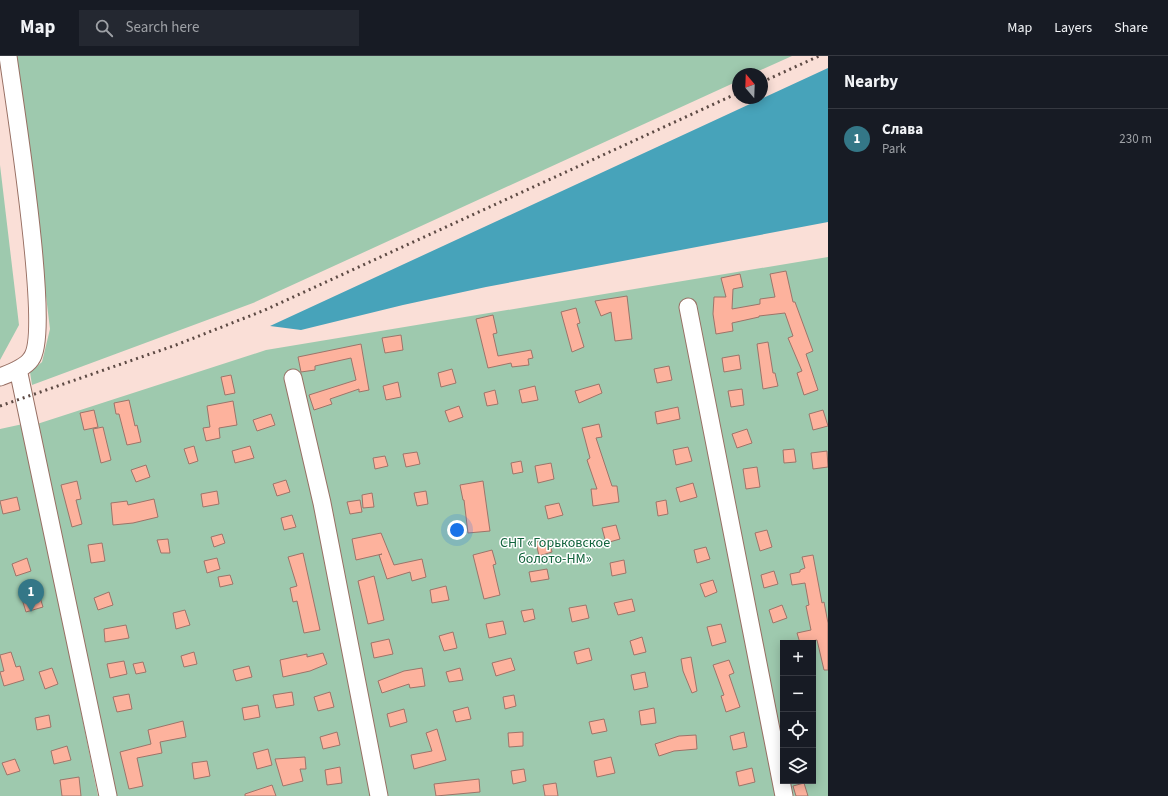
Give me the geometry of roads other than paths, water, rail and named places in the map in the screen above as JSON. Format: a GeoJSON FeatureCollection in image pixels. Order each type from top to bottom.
{"type":"FeatureCollection","features":[{"type":"Feature","properties":{"kind":"street"},"geometry":{"type":"LineString","coordinates":[[0,377],[18,369],[32,359],[38,338],[38,317],[29,207],[8,56]]}},
{"type":"Feature","properties":{"kind":"street"},"geometry":{"type":"LineString","coordinates":[[688,307],[784,796]]}},
{"type":"Feature","properties":{"kind":"street"},"geometry":{"type":"LineString","coordinates":[[18,369],[108,796]]}},
{"type":"Feature","properties":{"kind":"street"},"geometry":{"type":"LineString","coordinates":[[294,378],[322,503],[379,796]]}},
{"type":"Feature","properties":{"kind":"water"},"geometry":{"type":"Polygon","coordinates":[[[828,68],[828,222],[486,287],[403,305],[301,330],[270,326],[750,104],[768,104],[768,96],[828,68]]]}},
{"type":"Feature","properties":{"kind":"railway"},"geometry":{"type":"LineString","coordinates":[[768,79],[819,56]]}},
{"type":"Feature","properties":{"kind":"railway"},"geometry":{"type":"LineString","coordinates":[[0,406],[176,345],[265,310],[732,96]]}},
{"type":"Feature","properties":{"kind":"place","name":"Слава"},"geometry":{"type":"Point","coordinates":[31,612]}},
{"type":"Feature","properties":{"kind":"park label","name":"СНТ «Горьковское болото-НМ»"},"geometry":{"type":"Point","coordinates":[555,552]}}]}
